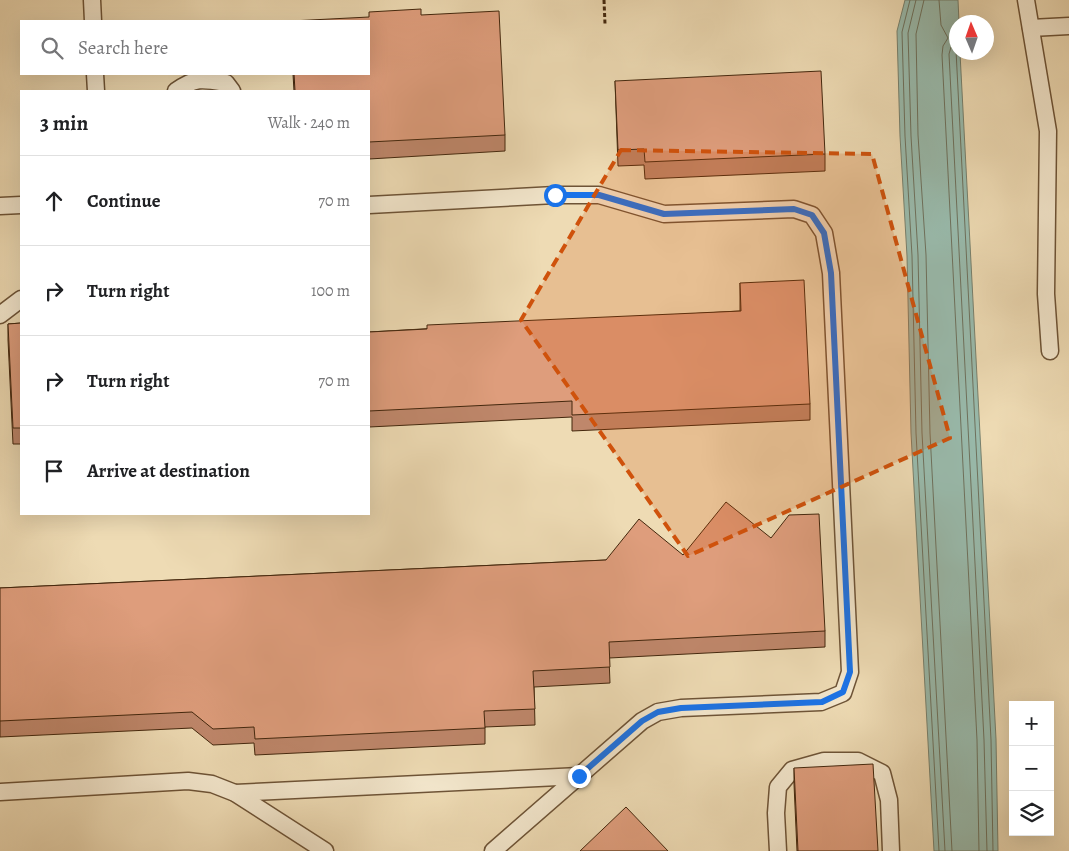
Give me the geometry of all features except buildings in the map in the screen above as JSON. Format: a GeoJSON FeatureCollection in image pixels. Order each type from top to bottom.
{"type":"FeatureCollection","features":[{"type":"Feature","properties":{"kind":"lane"},"geometry":{"type":"LineString","coordinates":[[92,0],[93,20]]}},
{"type":"Feature","properties":{"kind":"lane"},"geometry":{"type":"LineString","coordinates":[[1026,0],[1048,131],[1046,294],[1050,351]]}},
{"type":"Feature","properties":{"kind":"lane"},"geometry":{"type":"LineString","coordinates":[[1031,28],[1069,26]]}},
{"type":"Feature","properties":{"kind":"lane"},"geometry":{"type":"LineString","coordinates":[[95,75],[96,90]]}},
{"type":"Feature","properties":{"kind":"lane"},"geometry":{"type":"LineString","coordinates":[[178,90],[188,83],[200,79],[226,83],[231,90]]}},
{"type":"Feature","properties":{"kind":"lane"},"geometry":{"type":"LineString","coordinates":[[370,206],[555,195],[599,195],[664,214],[794,209],[812,215],[824,233],[831,273],[850,672],[843,692],[822,702],[681,708],[658,712],[642,721],[493,851]]}},
{"type":"Feature","properties":{"kind":"lane"},"geometry":{"type":"LineString","coordinates":[[0,206],[20,205]]}},
{"type":"Feature","properties":{"kind":"lane"},"geometry":{"type":"LineString","coordinates":[[0,315],[20,300]]}},
{"type":"Feature","properties":{"kind":"lane"},"geometry":{"type":"LineString","coordinates":[[778,851],[776,813],[778,787],[792,770],[824,761],[858,761],[882,773],[889,800],[891,851]]}},
{"type":"Feature","properties":{"kind":"lane"},"geometry":{"type":"LineString","coordinates":[[235,793],[579,776]]}},
{"type":"Feature","properties":{"kind":"lane"},"geometry":{"type":"LineString","coordinates":[[0,792],[188,781],[212,784],[235,793],[325,851]]}},
{"type":"Feature","properties":{"kind":"path"},"geometry":{"type":"LineString","coordinates":[[604,0],[605,24]]}},
{"type":"Feature","properties":{"kind":"highlighted area"},"geometry":{"type":"Polygon","coordinates":[[[621,150],[872,154],[950,438],[688,556],[521,320],[621,150]]]}},
{"type":"Feature","properties":{"kind":"water"},"geometry":{"type":"Polygon","coordinates":[[[905,0],[958,0],[959,15],[949,15],[949,60],[960,60],[996,739],[998,851],[934,851],[911,433],[907,256],[900,136],[897,31],[905,0]]]}},
{"type":"Feature","properties":{"kind":"route"},"geometry":{"type":"LineString","coordinates":[[555,195],[599,195],[664,214],[794,209],[812,215],[824,233],[831,273],[850,672],[843,692],[822,702],[681,708],[658,712],[642,721],[579,776]]}}]}
